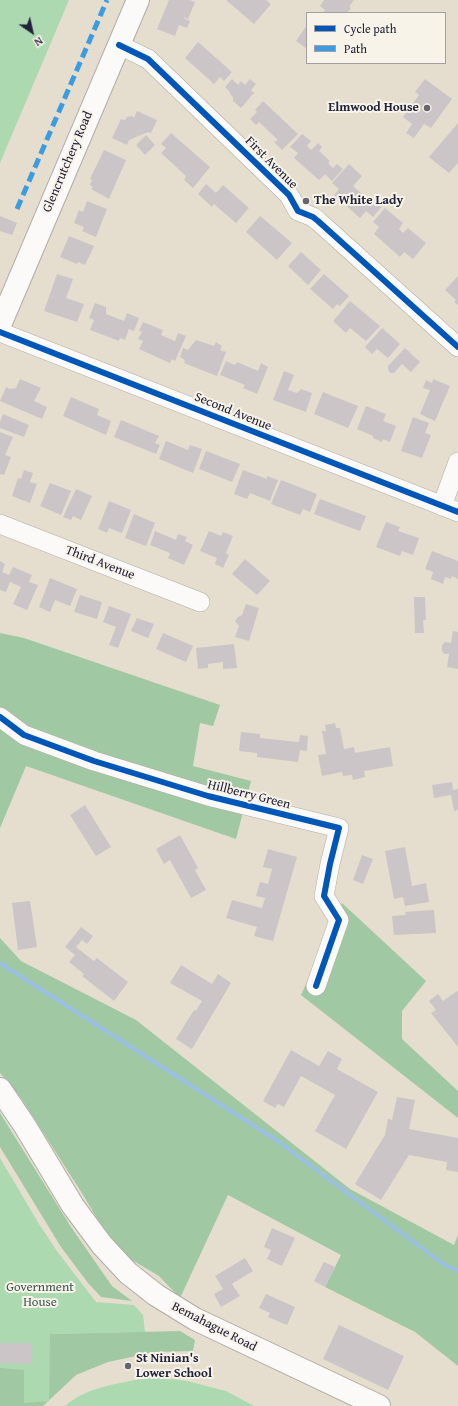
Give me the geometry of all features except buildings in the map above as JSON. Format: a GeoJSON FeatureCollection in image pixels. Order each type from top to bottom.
{"type":"FeatureCollection","features":[{"type":"Feature","properties":{"kind":"highway","name":"Glencrutchery Road"},"geometry":{"type":"LineString","coordinates":[[0,325],[138,0]]}},
{"type":"Feature","properties":{"kind":"highway","name":"Bemahague Road"},"geometry":{"type":"LineString","coordinates":[[0,1089],[25,1126],[73,1206],[102,1245],[128,1273],[156,1295],[195,1319],[379,1406]]}},
{"type":"Feature","properties":{"kind":"street","name":"First Avenue"},"geometry":{"type":"LineString","coordinates":[[119,45],[148,59],[289,195],[298,211],[313,217],[318,221],[458,347]]}},
{"type":"Feature","properties":{"kind":"street","name":"Second Avenue"},"geometry":{"type":"LineString","coordinates":[[0,332],[450,509]]}},
{"type":"Feature","properties":{"kind":"street"},"geometry":{"type":"LineString","coordinates":[[450,509],[458,462]]}},
{"type":"Feature","properties":{"kind":"street","name":"Third Avenue"},"geometry":{"type":"LineString","coordinates":[[0,524],[200,602]]}},
{"type":"Feature","properties":{"kind":"street","name":"Hillberry Green"},"geometry":{"type":"LineString","coordinates":[[0,717],[24,735],[94,761],[208,796],[339,828],[324,896],[339,920],[316,986]]}},
{"type":"Feature","properties":{"kind":"green space"},"geometry":{"type":"Polygon","coordinates":[[[0,0],[69,0],[0,163],[0,0]]]}},
{"type":"Feature","properties":{"kind":"green space"},"geometry":{"type":"Polygon","coordinates":[[[0,633],[24,638],[220,705],[213,726],[200,723],[193,766],[251,781],[236,839],[26,766],[0,828],[0,633]]]}},
{"type":"Feature","properties":{"kind":"green space"},"geometry":{"type":"Polygon","coordinates":[[[342,903],[426,981],[402,1011],[402,1039],[458,1091],[458,1118],[301,995],[342,903]]]}},
{"type":"Feature","properties":{"kind":"green space"},"geometry":{"type":"Polygon","coordinates":[[[0,938],[21,961],[136,1020],[350,1189],[454,1245],[458,1235],[458,1366],[415,1332],[325,1287],[341,1255],[228,1195],[180,1298],[159,1276],[127,1257],[100,1223],[21,1098],[0,1073],[0,938]]]}},
{"type":"Feature","properties":{"kind":"green space"},"geometry":{"type":"Polygon","coordinates":[[[0,1113],[71,1227],[112,1286],[132,1301],[101,1297],[88,1283],[61,1247],[0,1147],[0,1113]]]}},
{"type":"Feature","properties":{"kind":"green space","name":"Government House"},"geometry":{"type":"Polygon","coordinates":[[[0,1158],[39,1224],[57,1251],[96,1302],[134,1305],[143,1315],[145,1332],[51,1334],[49,1401],[0,1406],[0,1158]]]}},
{"type":"Feature","properties":{"kind":"green space"},"geometry":{"type":"Polygon","coordinates":[[[180,1331],[195,1340],[193,1351],[155,1352],[108,1362],[76,1375],[49,1400],[50,1334],[180,1331]]]}},
{"type":"Feature","properties":{"kind":"green space"},"geometry":{"type":"Polygon","coordinates":[[[0,1368],[24,1370],[24,1403],[48,1401],[43,1406],[0,1406],[0,1368]]]}},
{"type":"Feature","properties":{"kind":"green space"},"geometry":{"type":"Polygon","coordinates":[[[153,1377],[187,1381],[226,1391],[254,1406],[65,1406],[74,1399],[95,1389],[118,1383],[153,1377]]]}},
{"type":"Feature","properties":{"kind":"waterway"},"geometry":{"type":"LineString","coordinates":[[0,963],[276,1140],[445,1265],[458,1271]]}},
{"type":"Feature","properties":{"kind":"marked path"},"geometry":{"type":"LineString","coordinates":[[17,209],[107,0]]}},
{"type":"Feature","properties":{"kind":"cycle path"},"geometry":{"type":"LineString","coordinates":[[119,45],[148,59],[289,195],[298,211],[313,217],[318,221],[458,347]]}},
{"type":"Feature","properties":{"kind":"cycle path"},"geometry":{"type":"LineString","coordinates":[[0,332],[458,512]]}},
{"type":"Feature","properties":{"kind":"cycle path"},"geometry":{"type":"LineString","coordinates":[[0,717],[24,735],[94,761],[208,796],[339,828],[324,896],[339,920],[316,986]]}},
{"type":"Feature","properties":{"kind":"place","name":"Elmwood House"},"geometry":{"type":"Point","coordinates":[427,108]}},
{"type":"Feature","properties":{"kind":"place","name":"The White Lady"},"geometry":{"type":"Point","coordinates":[306,201]}},
{"type":"Feature","properties":{"kind":"place","name":"St Ninian's Lower School"},"geometry":{"type":"Point","coordinates":[128,1366]}}]}
